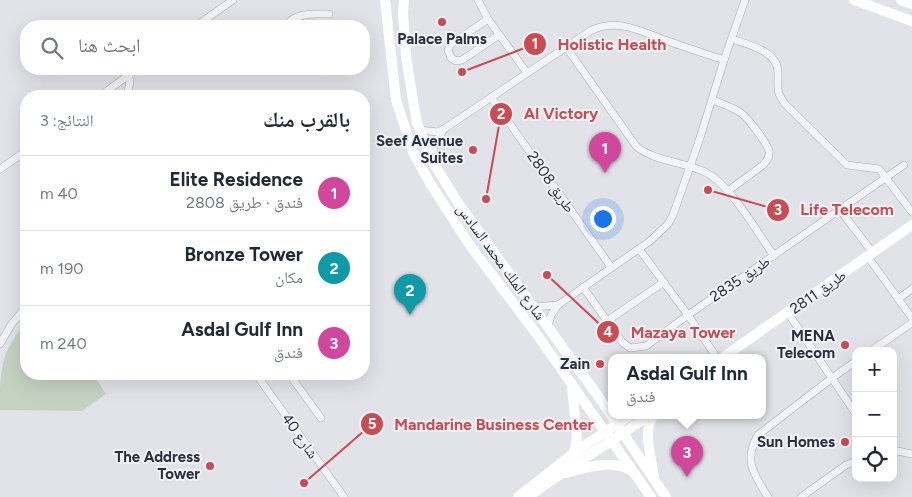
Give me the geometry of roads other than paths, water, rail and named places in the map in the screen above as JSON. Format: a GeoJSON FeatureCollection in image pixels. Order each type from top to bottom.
{"type":"FeatureCollection","features":[{"type":"Feature","properties":{"kind":"main road","name":"شارع الملك محمد السادس"},"geometry":{"type":"LineString","coordinates":[[386,0],[396,100],[413,152],[430,183],[469,244],[651,497]]}},
{"type":"Feature","properties":{"kind":"main road","name":"شارع الملك محمد السادس"},"geometry":{"type":"LineString","coordinates":[[404,0],[406,56],[419,130],[432,159],[458,203],[608,411]]}},
{"type":"Feature","properties":{"kind":"main road"},"geometry":{"type":"LineString","coordinates":[[854,0],[912,21]]}},
{"type":"Feature","properties":{"kind":"main road"},"geometry":{"type":"LineString","coordinates":[[900,0],[912,4]]}},
{"type":"Feature","properties":{"kind":"main road","name":"طريق 2811"},"geometry":{"type":"LineString","coordinates":[[728,354],[912,225]]}},
{"type":"Feature","properties":{"kind":"main road"},"geometry":{"type":"LineString","coordinates":[[572,385],[577,438],[574,453]]}},
{"type":"Feature","properties":{"kind":"main road"},"geometry":{"type":"LineString","coordinates":[[598,396],[608,400]]}},
{"type":"Feature","properties":{"kind":"main road","name":"شارع الملك محمد السادس"},"geometry":{"type":"LineString","coordinates":[[614,419],[666,497]]}},
{"type":"Feature","properties":{"kind":"main road"},"geometry":{"type":"LineString","coordinates":[[518,497],[574,453],[624,419]]}},
{"type":"Feature","properties":{"kind":"main road"},"geometry":{"type":"LineString","coordinates":[[528,497],[644,419]]}},
{"type":"Feature","properties":{"kind":"main road"},"geometry":{"type":"LineString","coordinates":[[652,419],[648,429],[648,437],[654,480]]}},
{"type":"Feature","properties":{"kind":"main road"},"geometry":{"type":"LineString","coordinates":[[558,475],[596,466],[613,465],[624,466],[633,472]]}},
{"type":"Feature","properties":{"kind":"street"},"geometry":{"type":"LineString","coordinates":[[204,20],[232,0]]}},
{"type":"Feature","properties":{"kind":"street"},"geometry":{"type":"LineString","coordinates":[[478,0],[488,19],[527,73]]}},
{"type":"Feature","properties":{"kind":"street"},"geometry":{"type":"LineString","coordinates":[[548,327],[551,315],[558,305],[639,249],[668,224],[673,215],[713,100],[724,60],[745,0]]}},
{"type":"Feature","properties":{"kind":"street"},"geometry":{"type":"LineString","coordinates":[[292,20],[301,15],[329,14]]}},
{"type":"Feature","properties":{"kind":"street"},"geometry":{"type":"LineString","coordinates":[[488,19],[451,44],[448,50],[451,58],[456,61],[462,60],[499,34]]}},
{"type":"Feature","properties":{"kind":"street"},"geometry":{"type":"LineString","coordinates":[[419,130],[438,132],[444,129],[595,28],[612,25],[630,26],[666,41],[724,60]]}},
{"type":"Feature","properties":{"kind":"street"},"geometry":{"type":"LineString","coordinates":[[732,39],[756,48],[772,57],[777,64],[778,94],[785,104],[847,165],[879,169],[912,212]]}},
{"type":"Feature","properties":{"kind":"street"},"geometry":{"type":"LineString","coordinates":[[566,47],[636,146],[647,153],[706,173],[728,190],[774,256]]}},
{"type":"Feature","properties":{"kind":"street"},"geometry":{"type":"LineString","coordinates":[[108,90],[128,75],[130,81],[128,90]]}},
{"type":"Feature","properties":{"kind":"street","name":"طريق 2808"},"geometry":{"type":"LineString","coordinates":[[491,97],[611,267]]}},
{"type":"Feature","properties":{"kind":"street"},"geometry":{"type":"LineString","coordinates":[[713,100],[737,110],[744,116],[766,145],[769,153],[763,165],[728,190]]}},
{"type":"Feature","properties":{"kind":"street"},"geometry":{"type":"LineString","coordinates":[[432,159],[434,146],[444,129]]}},
{"type":"Feature","properties":{"kind":"street"},"geometry":{"type":"LineString","coordinates":[[0,169],[20,155]]}},
{"type":"Feature","properties":{"kind":"street","name":"طريق 2835"},"geometry":{"type":"LineString","coordinates":[[583,287],[622,342],[630,348],[646,346],[688,314],[904,165]]}},
{"type":"Feature","properties":{"kind":"street"},"geometry":{"type":"LineString","coordinates":[[840,210],[912,318]]}},
{"type":"Feature","properties":{"kind":"street"},"geometry":{"type":"LineString","coordinates":[[639,249],[688,314],[714,354]]}},
{"type":"Feature","properties":{"kind":"street"},"geometry":{"type":"LineString","coordinates":[[607,321],[664,282]]}},
{"type":"Feature","properties":{"kind":"street"},"geometry":{"type":"LineString","coordinates":[[898,299],[912,289]]}},
{"type":"Feature","properties":{"kind":"street"},"geometry":{"type":"LineString","coordinates":[[533,307],[558,305]]}},
{"type":"Feature","properties":{"kind":"street"},"geometry":{"type":"LineString","coordinates":[[788,313],[852,408]]}},
{"type":"Feature","properties":{"kind":"street"},"geometry":{"type":"LineString","coordinates":[[0,344],[20,314]]}},
{"type":"Feature","properties":{"kind":"street"},"geometry":{"type":"LineString","coordinates":[[877,347],[912,323]]}},
{"type":"Feature","properties":{"kind":"street"},"geometry":{"type":"LineString","coordinates":[[768,497],[752,468],[750,460],[754,442],[765,428],[852,364]]}},
{"type":"Feature","properties":{"kind":"street","name":"شارع 40"},"geometry":{"type":"LineString","coordinates":[[260,380],[344,497]]}},
{"type":"Feature","properties":{"kind":"street","name":"شارع 40"},"geometry":{"type":"LineString","coordinates":[[293,380],[321,418]]}},
{"type":"Feature","properties":{"kind":"street"},"geometry":{"type":"LineString","coordinates":[[897,451],[912,454]]}},
{"type":"Feature","properties":{"kind":"street"},"geometry":{"type":"LineString","coordinates":[[801,497],[852,462]]}},
{"type":"Feature","properties":{"kind":"place","name":"Palace Palms"},"geometry":{"type":"Point","coordinates":[442,22]}},
{"type":"Feature","properties":{"kind":"place","name":"Holistic Health"},"geometry":{"type":"Point","coordinates":[462,72]}},
{"type":"Feature","properties":{"kind":"place","name":"Seef Avenue Suites"},"geometry":{"type":"Point","coordinates":[473,150]}},
{"type":"Feature","properties":{"kind":"place","name":"Elite Residence"},"geometry":{"type":"Point","coordinates":[605,173]}},
{"type":"Feature","properties":{"kind":"place","name":"Life Telecom"},"geometry":{"type":"Point","coordinates":[708,190]}},
{"type":"Feature","properties":{"kind":"place","name":"Al Victory"},"geometry":{"type":"Point","coordinates":[486,199]}},
{"type":"Feature","properties":{"kind":"place","name":"Mazaya Tower"},"geometry":{"type":"Point","coordinates":[547,275]}},
{"type":"Feature","properties":{"kind":"place","name":"Bronze Tower"},"geometry":{"type":"Point","coordinates":[410,315]}},
{"type":"Feature","properties":{"kind":"place","name":"MENA Telecom"},"geometry":{"type":"Point","coordinates":[845,345]}},
{"type":"Feature","properties":{"kind":"place","name":"Zain"},"geometry":{"type":"Point","coordinates":[600,364]}},
{"type":"Feature","properties":{"kind":"place","name":"Sun Homes"},"geometry":{"type":"Point","coordinates":[845,442]}},
{"type":"Feature","properties":{"kind":"place","name":"The Address Tower"},"geometry":{"type":"Point","coordinates":[210,466]}},
{"type":"Feature","properties":{"kind":"place","name":"Asdal Gulf Inn"},"geometry":{"type":"Point","coordinates":[687,477]}},
{"type":"Feature","properties":{"kind":"place","name":"Mandarine Business Center"},"geometry":{"type":"Point","coordinates":[304,483]}}]}
